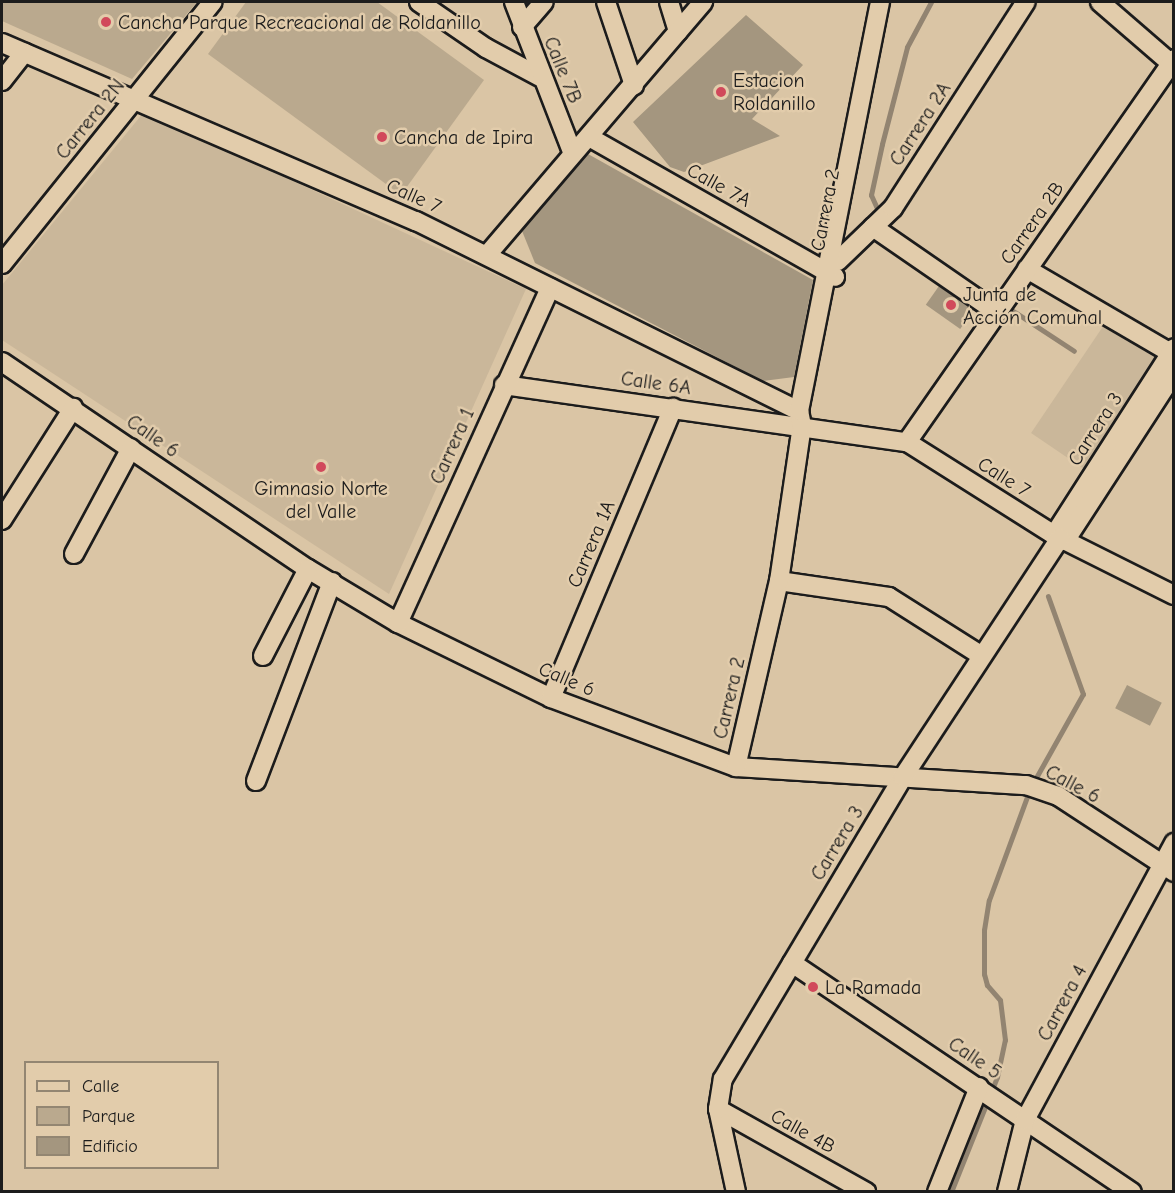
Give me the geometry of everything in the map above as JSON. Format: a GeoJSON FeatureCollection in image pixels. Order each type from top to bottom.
{"type":"FeatureCollection","features":[{"type":"Feature","properties":{"kind":"street","name":"Carrera 2N"},"geometry":{"type":"LineString","coordinates":[[2,264],[213,2]]}},
{"type":"Feature","properties":{"kind":"street"},"geometry":{"type":"LineString","coordinates":[[419,2],[486,48],[540,77]]}},
{"type":"Feature","properties":{"kind":"street","name":"Calle 7B"},"geometry":{"type":"LineString","coordinates":[[514,2],[540,77],[573,154]]}},
{"type":"Feature","properties":{"kind":"street"},"geometry":{"type":"LineString","coordinates":[[522,27],[544,2]]}},
{"type":"Feature","properties":{"kind":"street"},"geometry":{"type":"LineString","coordinates":[[606,2],[634,85]]}},
{"type":"Feature","properties":{"kind":"street"},"geometry":{"type":"LineString","coordinates":[[669,2],[678,32]]}},
{"type":"Feature","properties":{"kind":"street"},"geometry":{"type":"LineString","coordinates":[[487,255],[703,2]]}},
{"type":"Feature","properties":{"kind":"street","name":"Carrera 2"},"geometry":{"type":"LineString","coordinates":[[736,767],[779,581],[800,419],[809,415],[880,2]]}},
{"type":"Feature","properties":{"kind":"street","name":"Carrera 2"},"geometry":{"type":"LineString","coordinates":[[833,270],[890,2]]}},
{"type":"Feature","properties":{"kind":"street","name":"Carrera 2A"},"geometry":{"type":"LineString","coordinates":[[833,270],[893,208],[1026,2]]}},
{"type":"Feature","properties":{"kind":"street"},"geometry":{"type":"LineString","coordinates":[[1100,2],[1172,63]]}},
{"type":"Feature","properties":{"kind":"street","name":"Calle 7"},"geometry":{"type":"LineString","coordinates":[[2,43],[416,221],[487,255],[800,419],[907,442],[1060,538],[1173,595]]}},
{"type":"Feature","properties":{"kind":"street"},"geometry":{"type":"LineString","coordinates":[[2,81],[24,53]]}},
{"type":"Feature","properties":{"kind":"street","name":"Carrera 2B"},"geometry":{"type":"LineString","coordinates":[[907,442],[1172,63]]}},
{"type":"Feature","properties":{"kind":"street","name":"Calle 7A"},"geometry":{"type":"LineString","coordinates":[[589,137],[833,270]]}},
{"type":"Feature","properties":{"kind":"street"},"geometry":{"type":"LineString","coordinates":[[876,225],[998,309]]}},
{"type":"Feature","properties":{"kind":"street"},"geometry":{"type":"LineString","coordinates":[[1027,269],[1172,352]]}},
{"type":"Feature","properties":{"kind":"street","name":"Carrera 1"},"geometry":{"type":"LineString","coordinates":[[398,623],[504,385],[550,288]]}},
{"type":"Feature","properties":{"kind":"street","name":"Carrera 3"},"geometry":{"type":"LineString","coordinates":[[1060,538],[1172,352]]}},
{"type":"Feature","properties":{"kind":"street","name":"Calle 6"},"geometry":{"type":"LineString","coordinates":[[2,362],[74,408],[308,569],[398,623],[550,698],[736,767],[1034,787],[1168,868]]}},
{"type":"Feature","properties":{"kind":"street","name":"Carrera 3"},"geometry":{"type":"LineString","coordinates":[[736,1191],[718,1109],[723,1079],[903,777],[1060,538],[1173,373]]}},
{"type":"Feature","properties":{"kind":"street","name":"Calle 6A"},"geometry":{"type":"LineString","coordinates":[[504,385],[673,408],[800,419]]}},
{"type":"Feature","properties":{"kind":"street"},"geometry":{"type":"LineString","coordinates":[[2,520],[74,408]]}},
{"type":"Feature","properties":{"kind":"street","name":"Carrera 1A"},"geometry":{"type":"LineString","coordinates":[[550,698],[673,408]]}},
{"type":"Feature","properties":{"kind":"street"},"geometry":{"type":"LineString","coordinates":[[74,554],[131,448]]}},
{"type":"Feature","properties":{"kind":"street"},"geometry":{"type":"LineString","coordinates":[[262,656],[308,569]]}},
{"type":"Feature","properties":{"kind":"street"},"geometry":{"type":"LineString","coordinates":[[779,581],[889,597],[982,656]]}},
{"type":"Feature","properties":{"kind":"street"},"geometry":{"type":"LineString","coordinates":[[256,781],[332,582]]}},
{"type":"Feature","properties":{"kind":"street","name":"Carrera 4"},"geometry":{"type":"LineString","coordinates":[[1007,1191],[1025,1120],[1168,868],[1173,843]]}},
{"type":"Feature","properties":{"kind":"street","name":"Calle 5"},"geometry":{"type":"LineString","coordinates":[[792,963],[1132,1191]]}},
{"type":"Feature","properties":{"kind":"street"},"geometry":{"type":"LineString","coordinates":[[937,1191],[987,1093]]}},
{"type":"Feature","properties":{"kind":"street","name":"Calle 4B"},"geometry":{"type":"LineString","coordinates":[[718,1109],[866,1191]]}},
{"type":"Feature","properties":{"kind":"shaded area","name":"Gimnasio Norte del Valle"},"geometry":{"type":"Polygon","coordinates":[[[144,112],[526,289],[389,594],[2,340],[2,285],[144,112]]]}},
{"type":"Feature","properties":{"kind":"shaded area"},"geometry":{"type":"Polygon","coordinates":[[[1106,322],[1159,358],[1084,469],[1031,433],[1106,322]]]}},
{"type":"Feature","properties":{"kind":"green space"},"geometry":{"type":"Polygon","coordinates":[[[2,2],[197,2],[132,79],[2,21],[2,2]]]}},
{"type":"Feature","properties":{"kind":"green space","name":"Cancha de Ipira"},"geometry":{"type":"Polygon","coordinates":[[[246,2],[377,2],[484,80],[401,195],[208,54],[246,2]]]}},
{"type":"Feature","properties":{"kind":"building","name":"Estacion Roldanillo"},"geometry":{"type":"Polygon","coordinates":[[[746,15],[803,65],[752,119],[780,136],[684,172],[670,167],[633,122],[746,15]]]}},
{"type":"Feature","properties":{"kind":"building"},"geometry":{"type":"Polygon","coordinates":[[[588,154],[813,280],[794,377],[763,381],[535,263],[522,231],[588,154]]]}},
{"type":"Feature","properties":{"kind":"building","name":"Junta de Acción Comunal"},"geometry":{"type":"Polygon","coordinates":[[[939,286],[973,310],[960,329],[926,305],[939,286]]]}},
{"type":"Feature","properties":{"kind":"building"},"geometry":{"type":"Polygon","coordinates":[[[1127,685],[1162,703],[1150,726],[1115,708],[1127,685]]]}},
{"type":"Feature","properties":{"kind":"waterway"},"geometry":{"type":"LineString","coordinates":[[880,215],[871,195],[882,144],[907,47],[931,2]]}},
{"type":"Feature","properties":{"kind":"waterway"},"geometry":{"type":"LineString","coordinates":[[955,273],[1074,351]]}},
{"type":"Feature","properties":{"kind":"waterway"},"geometry":{"type":"LineString","coordinates":[[1033,783],[1083,694],[1048,596]]}},
{"type":"Feature","properties":{"kind":"waterway"},"geometry":{"type":"LineString","coordinates":[[951,1192],[997,1077],[1005,1040],[1000,1000],[987,985],[984,974],[984,930],[989,900],[1029,791]]}},
{"type":"Feature","properties":{"kind":"place","name":"Cancha Parque Recreacional de Roldanillo"},"geometry":{"type":"Point","coordinates":[106,22]}},
{"type":"Feature","properties":{"kind":"place","name":"Estacion Roldanillo"},"geometry":{"type":"Point","coordinates":[721,92]}},
{"type":"Feature","properties":{"kind":"place","name":"Cancha de Ipira"},"geometry":{"type":"Point","coordinates":[382,137]}},
{"type":"Feature","properties":{"kind":"place","name":"Junta de Acción Comunal"},"geometry":{"type":"Point","coordinates":[951,305]}},
{"type":"Feature","properties":{"kind":"place","name":"Gimnasio Norte del Valle"},"geometry":{"type":"Point","coordinates":[321,467]}},
{"type":"Feature","properties":{"kind":"place","name":"La Ramada"},"geometry":{"type":"Point","coordinates":[813,987]}}]}
